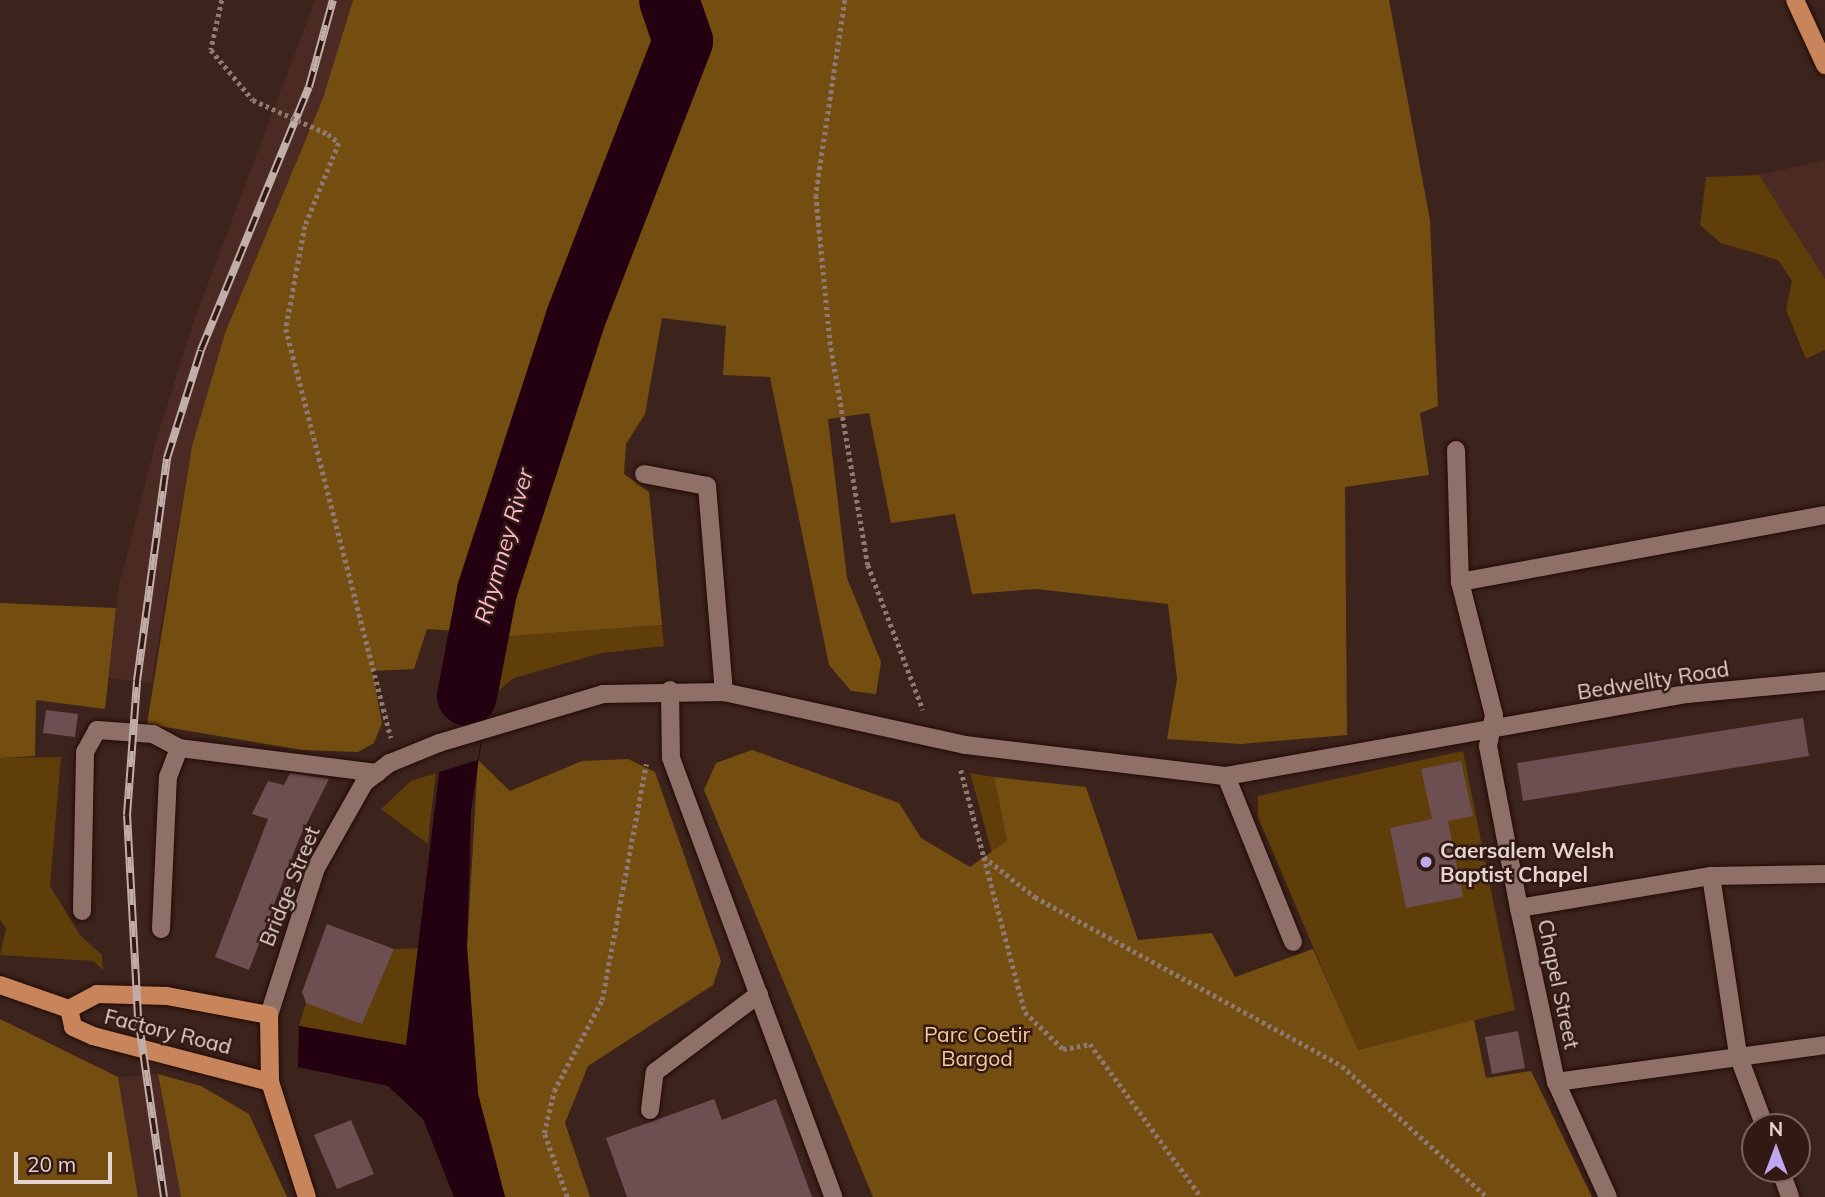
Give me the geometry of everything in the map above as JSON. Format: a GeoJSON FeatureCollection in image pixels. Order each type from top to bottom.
{"type":"FeatureCollection","features":[{"type":"Feature","properties":{"kind":"main road"},"geometry":{"type":"LineString","coordinates":[[1795,0],[1825,65]]}},
{"type":"Feature","properties":{"kind":"main road"},"geometry":{"type":"LineString","coordinates":[[0,985],[69,1009]]}},
{"type":"Feature","properties":{"kind":"main road","name":"Factory Road"},"geometry":{"type":"LineString","coordinates":[[269,1015],[167,996],[97,994],[69,1009],[73,1027],[93,1036],[271,1082]]}},
{"type":"Feature","properties":{"kind":"main road"},"geometry":{"type":"LineString","coordinates":[[269,1015],[271,1082],[307,1197]]}},
{"type":"Feature","properties":{"kind":"street","name":"Chapel Street"},"geometry":{"type":"LineString","coordinates":[[1456,450],[1460,582],[1494,715],[1489,730],[1519,908],[1556,1082],[1608,1197]]}},
{"type":"Feature","properties":{"kind":"street"},"geometry":{"type":"LineString","coordinates":[[644,474],[707,486],[724,692]]}},
{"type":"Feature","properties":{"kind":"street"},"geometry":{"type":"LineString","coordinates":[[1460,582],[1825,514]]}},
{"type":"Feature","properties":{"kind":"street","name":"Bedwellty Road"},"geometry":{"type":"LineString","coordinates":[[965,745],[1226,776],[1688,694],[1825,681]]}},
{"type":"Feature","properties":{"kind":"street","name":"Bridge Street"},"geometry":{"type":"LineString","coordinates":[[269,1015],[316,868],[364,783],[383,768],[439,743],[603,694],[670,690],[724,692],[965,745]]}},
{"type":"Feature","properties":{"kind":"street"},"geometry":{"type":"LineString","coordinates":[[670,690],[671,758],[833,1197]]}},
{"type":"Feature","properties":{"kind":"street"},"geometry":{"type":"LineString","coordinates":[[82,911],[85,752],[97,730],[153,734],[179,748],[383,768]]}},
{"type":"Feature","properties":{"kind":"street"},"geometry":{"type":"LineString","coordinates":[[161,929],[164,815],[179,748]]}},
{"type":"Feature","properties":{"kind":"street"},"geometry":{"type":"LineString","coordinates":[[1226,776],[1293,942]]}},
{"type":"Feature","properties":{"kind":"street"},"geometry":{"type":"LineString","coordinates":[[1519,908],[1711,876],[1825,874]]}},
{"type":"Feature","properties":{"kind":"street"},"geometry":{"type":"LineString","coordinates":[[1711,876],[1738,1055],[1760,1113]]}},
{"type":"Feature","properties":{"kind":"street"},"geometry":{"type":"LineString","coordinates":[[650,1110],[655,1072],[759,994]]}},
{"type":"Feature","properties":{"kind":"street"},"geometry":{"type":"LineString","coordinates":[[1556,1082],[1825,1045]]}},
{"type":"Feature","properties":{"kind":"path"},"geometry":{"type":"LineString","coordinates":[[222,0],[211,50],[253,100],[328,134],[339,143],[305,226],[286,329],[370,666],[392,724],[383,768]]}},
{"type":"Feature","properties":{"kind":"path"},"geometry":{"type":"LineString","coordinates":[[845,0],[816,195],[830,341],[868,565],[933,737]]}},
{"type":"Feature","properties":{"kind":"path"},"geometry":{"type":"LineString","coordinates":[[965,745],[961,771],[1025,1012],[1063,1049],[1090,1044],[1201,1197]]}},
{"type":"Feature","properties":{"kind":"path"},"geometry":{"type":"LineString","coordinates":[[567,1197],[544,1133],[554,1091],[602,1000],[635,794],[646,764],[671,758]]}},
{"type":"Feature","properties":{"kind":"path"},"geometry":{"type":"LineString","coordinates":[[984,857],[1035,897],[1342,1066],[1486,1197]]}},
{"type":"Feature","properties":{"kind":"shaded area"},"geometry":{"type":"Polygon","coordinates":[[[315,0],[353,0],[323,98],[225,333],[192,446],[151,683],[108,678],[119,585],[158,434],[193,323],[315,0]]]}},
{"type":"Feature","properties":{"kind":"shaded area"},"geometry":{"type":"Polygon","coordinates":[[[1825,160],[1825,279],[1759,175],[1825,160]]]}},
{"type":"Feature","properties":{"kind":"shaded area"},"geometry":{"type":"Polygon","coordinates":[[[1759,175],[1825,279],[1825,350],[1806,359],[1786,310],[1792,281],[1778,260],[1721,243],[1700,225],[1706,177],[1759,175]]]}},
{"type":"Feature","properties":{"kind":"shaded area"},"geometry":{"type":"Polygon","coordinates":[[[459,611],[500,618],[471,811],[467,947],[478,1094],[505,1197],[454,1197],[423,1119],[388,1086],[298,1067],[299,1026],[406,1045],[459,611]]]}},
{"type":"Feature","properties":{"kind":"shaded area"},"geometry":{"type":"Polygon","coordinates":[[[662,625],[664,646],[602,653],[514,678],[487,700],[498,637],[662,625]]]}},
{"type":"Feature","properties":{"kind":"shaded area"},"geometry":{"type":"Polygon","coordinates":[[[1463,751],[1515,1010],[1357,1050],[1258,817],[1258,796],[1463,751]]]}},
{"type":"Feature","properties":{"kind":"shaded area"},"geometry":{"type":"Polygon","coordinates":[[[61,757],[50,886],[80,935],[102,955],[103,970],[93,961],[0,955],[6,928],[0,920],[0,758],[61,757]]]}},
{"type":"Feature","properties":{"kind":"shaded area"},"geometry":{"type":"Polygon","coordinates":[[[436,773],[428,844],[381,809],[411,781],[436,773]]]}},
{"type":"Feature","properties":{"kind":"shaded area"},"geometry":{"type":"Polygon","coordinates":[[[970,773],[994,777],[1007,841],[992,853],[970,773]]]}},
{"type":"Feature","properties":{"kind":"shaded area"},"geometry":{"type":"Polygon","coordinates":[[[422,948],[406,1045],[299,1026],[306,1003],[362,1023],[394,949],[422,948]]]}},
{"type":"Feature","properties":{"kind":"shaded area"},"geometry":{"type":"Polygon","coordinates":[[[158,1074],[181,1197],[138,1197],[118,1077],[158,1074]]]}},
{"type":"Feature","properties":{"kind":"green space"},"geometry":{"type":"Polygon","coordinates":[[[353,0],[1389,0],[1430,220],[1438,406],[1420,413],[1429,475],[1345,487],[1347,735],[1241,744],[1167,739],[1177,679],[1168,604],[1037,589],[972,594],[955,514],[891,523],[869,413],[828,419],[847,578],[881,662],[876,694],[851,691],[829,665],[770,377],[723,375],[726,326],[662,318],[645,414],[626,444],[624,474],[649,492],[662,625],[498,637],[500,618],[459,611],[457,631],[427,629],[414,669],[372,671],[382,723],[374,743],[358,752],[302,750],[147,724],[192,446],[225,333],[323,98],[353,0]]]}},
{"type":"Feature","properties":{"kind":"green space"},"geometry":{"type":"Polygon","coordinates":[[[0,603],[116,608],[105,709],[36,700],[35,756],[0,758],[0,603]]]}},
{"type":"Feature","properties":{"kind":"green space","name":"Parc Coetir Bargod"},"geometry":{"type":"Polygon","coordinates":[[[752,750],[899,803],[921,838],[970,867],[1007,841],[994,777],[1086,787],[1138,940],[1212,933],[1235,977],[1313,949],[1358,1050],[1474,1020],[1486,1078],[1531,1071],[1592,1197],[873,1197],[704,790],[716,763],[752,750]]]}},
{"type":"Feature","properties":{"kind":"green space"},"geometry":{"type":"Polygon","coordinates":[[[628,759],[655,772],[721,961],[713,985],[588,1066],[565,1123],[590,1197],[505,1197],[478,1094],[467,947],[478,760],[510,791],[582,761],[628,759]]]}},
{"type":"Feature","properties":{"kind":"green space"},"geometry":{"type":"Polygon","coordinates":[[[0,1019],[118,1077],[138,1197],[0,1197],[0,1019]]]}},
{"type":"Feature","properties":{"kind":"green space"},"geometry":{"type":"Polygon","coordinates":[[[158,1074],[201,1086],[249,1114],[287,1197],[181,1197],[158,1074]]]}},
{"type":"Feature","properties":{"kind":"pier"},"geometry":{"type":"Polygon","coordinates":[[[457,631],[498,637],[494,659],[453,653],[457,631]]]}},
{"type":"Feature","properties":{"kind":"pier"},"geometry":{"type":"Polygon","coordinates":[[[487,700],[478,760],[436,773],[443,713],[487,700]]]}},
{"type":"Feature","properties":{"kind":"building"},"geometry":{"type":"Polygon","coordinates":[[[46,710],[78,714],[75,737],[43,733],[46,710]]]}},
{"type":"Feature","properties":{"kind":"building"},"geometry":{"type":"Polygon","coordinates":[[[1803,718],[1809,756],[1523,801],[1517,763],[1803,718]]]}},
{"type":"Feature","properties":{"kind":"building","name":"Caersalem Welsh Baptist Chapel"},"geometry":{"type":"Polygon","coordinates":[[[1461,761],[1473,816],[1448,821],[1463,897],[1406,908],[1390,828],[1432,819],[1421,769],[1461,761]]]}},
{"type":"Feature","properties":{"kind":"building"},"geometry":{"type":"Polygon","coordinates":[[[290,773],[329,779],[299,839],[249,970],[215,957],[268,819],[252,814],[268,781],[284,785],[290,773]]]}},
{"type":"Feature","properties":{"kind":"building"},"geometry":{"type":"Polygon","coordinates":[[[327,924],[394,949],[362,1024],[306,1003],[302,992],[327,924]]]}},
{"type":"Feature","properties":{"kind":"building"},"geometry":{"type":"Polygon","coordinates":[[[1518,1031],[1525,1068],[1492,1074],[1485,1037],[1518,1031]]]}},
{"type":"Feature","properties":{"kind":"building"},"geometry":{"type":"Polygon","coordinates":[[[714,1099],[722,1120],[776,1099],[812,1197],[627,1197],[606,1138],[714,1099]]]}},
{"type":"Feature","properties":{"kind":"building"},"geometry":{"type":"Polygon","coordinates":[[[351,1120],[374,1174],[337,1189],[314,1135],[351,1120]]]}},
{"type":"Feature","properties":{"kind":"waterway","name":"Rhymney River"},"geometry":{"type":"LineString","coordinates":[[467,696],[487,591],[576,317],[683,41],[669,0]]}},
{"type":"Feature","properties":{"kind":"railway"},"geometry":{"type":"LineString","coordinates":[[164,1197],[138,1017],[127,815],[137,681],[167,458],[201,350],[309,87],[333,0]]}},
{"type":"Feature","properties":{"kind":"place","name":"Caersalem Welsh Baptist Chapel"},"geometry":{"type":"Point","coordinates":[1426,862]}}]}
